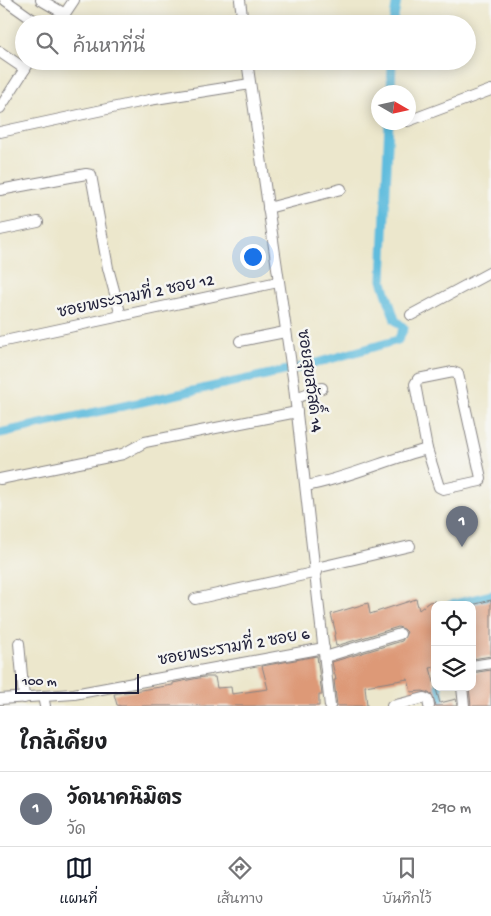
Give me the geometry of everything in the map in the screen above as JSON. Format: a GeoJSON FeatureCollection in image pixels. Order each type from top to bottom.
{"type":"FeatureCollection","features":[{"type":"Feature","properties":{"kind":"street"},"geometry":{"type":"LineString","coordinates":[[5,0],[26,15]]}},
{"type":"Feature","properties":{"kind":"street"},"geometry":{"type":"LineString","coordinates":[[41,0],[65,14],[74,0]]}},
{"type":"Feature","properties":{"kind":"street"},"geometry":{"type":"LineString","coordinates":[[240,0],[242,15]]}},
{"type":"Feature","properties":{"kind":"street"},"geometry":{"type":"LineString","coordinates":[[0,52],[15,59]]}},
{"type":"Feature","properties":{"kind":"street"},"geometry":{"type":"LineString","coordinates":[[0,108],[25,70]]}},
{"type":"Feature","properties":{"kind":"street","name":"ซอยสุขสวัสดิ์ 14"},"geometry":{"type":"LineString","coordinates":[[248,70],[296,398],[330,706]]}},
{"type":"Feature","properties":{"kind":"street"},"geometry":{"type":"LineString","coordinates":[[0,132],[149,100],[250,84]]}},
{"type":"Feature","properties":{"kind":"street"},"geometry":{"type":"LineString","coordinates":[[416,118],[491,90]]}},
{"type":"Feature","properties":{"kind":"street"},"geometry":{"type":"LineString","coordinates":[[0,190],[86,174],[91,175],[108,268],[121,316]]}},
{"type":"Feature","properties":{"kind":"street"},"geometry":{"type":"LineString","coordinates":[[268,208],[341,189]]}},
{"type":"Feature","properties":{"kind":"street"},"geometry":{"type":"LineString","coordinates":[[0,230],[38,222]]}},
{"type":"Feature","properties":{"kind":"street"},"geometry":{"type":"LineString","coordinates":[[412,315],[491,272]]}},
{"type":"Feature","properties":{"kind":"street","name":"ซอยพระรามที่ 2 ซอย 12"},"geometry":{"type":"LineString","coordinates":[[0,342],[278,282]]}},
{"type":"Feature","properties":{"kind":"street"},"geometry":{"type":"LineString","coordinates":[[240,341],[286,332]]}},
{"type":"Feature","properties":{"kind":"street"},"geometry":{"type":"LineString","coordinates":[[453,372],[458,374],[480,481],[443,489],[439,487],[427,449],[416,381],[453,372]]}},
{"type":"Feature","properties":{"kind":"street"},"geometry":{"type":"LineString","coordinates":[[296,398],[322,388]]}},
{"type":"Feature","properties":{"kind":"street"},"geometry":{"type":"LineString","coordinates":[[0,479],[123,454],[145,442],[297,412]]}},
{"type":"Feature","properties":{"kind":"street"},"geometry":{"type":"LineString","coordinates":[[306,486],[338,480],[387,460],[427,449]]}},
{"type":"Feature","properties":{"kind":"street"},"geometry":{"type":"LineString","coordinates":[[195,599],[410,546]]}},
{"type":"Feature","properties":{"kind":"street","name":"ซอยพระรามที่ 2 ซอย 6"},"geometry":{"type":"LineString","coordinates":[[3,701],[24,698],[44,701],[74,694],[325,652],[400,634]]}},
{"type":"Feature","properties":{"kind":"street"},"geometry":{"type":"LineString","coordinates":[[19,643],[24,698]]}},
{"type":"Feature","properties":{"kind":"street"},"geometry":{"type":"LineString","coordinates":[[476,665],[491,663]]}},
{"type":"Feature","properties":{"kind":"street"},"geometry":{"type":"LineString","coordinates":[[462,691],[464,706]]}},
{"type":"Feature","properties":{"kind":"street"},"geometry":{"type":"LineString","coordinates":[[392,706],[424,698],[428,700],[429,706]]}},
{"type":"Feature","properties":{"kind":"building"},"geometry":{"type":"Polygon","coordinates":[[[416,599],[419,610],[431,602],[431,691],[437,691],[440,703],[456,699],[457,706],[436,706],[431,694],[423,691],[411,692],[408,679],[365,686],[367,706],[337,706],[334,680],[336,680],[332,662],[402,641],[407,632],[398,627],[336,646],[334,635],[336,634],[331,614],[368,603],[370,614],[416,599]]]}},
{"type":"Feature","properties":{"kind":"building"},"geometry":{"type":"Polygon","coordinates":[[[491,600],[491,656],[476,658],[476,646],[476,604],[491,600]]]}},
{"type":"Feature","properties":{"kind":"building"},"geometry":{"type":"Polygon","coordinates":[[[317,656],[322,695],[319,695],[319,706],[121,706],[117,705],[114,694],[173,685],[173,683],[204,677],[215,677],[217,688],[231,687],[232,694],[268,689],[262,666],[317,656]]]}},
{"type":"Feature","properties":{"kind":"building"},"geometry":{"type":"Polygon","coordinates":[[[491,670],[491,706],[471,706],[469,691],[476,691],[476,672],[491,670]]]}},
{"type":"Feature","properties":{"kind":"waterway"},"geometry":{"type":"LineString","coordinates":[[394,15],[397,0]]}},
{"type":"Feature","properties":{"kind":"waterway"},"geometry":{"type":"LineString","coordinates":[[391,85],[392,70]]}},
{"type":"Feature","properties":{"kind":"waterway"},"geometry":{"type":"LineString","coordinates":[[0,433],[302,367],[398,340],[404,328],[395,320],[382,280],[389,130]]}},
{"type":"Feature","properties":{"kind":"waterway"},"geometry":{"type":"LineString","coordinates":[[466,601],[491,595]]}},
{"type":"Feature","properties":{"kind":"waterway"},"geometry":{"type":"LineString","coordinates":[[439,691],[441,706]]}},
{"type":"Feature","properties":{"kind":"place","name":"วัดนาคนิมิตร"},"geometry":{"type":"Point","coordinates":[462,547]}}]}
